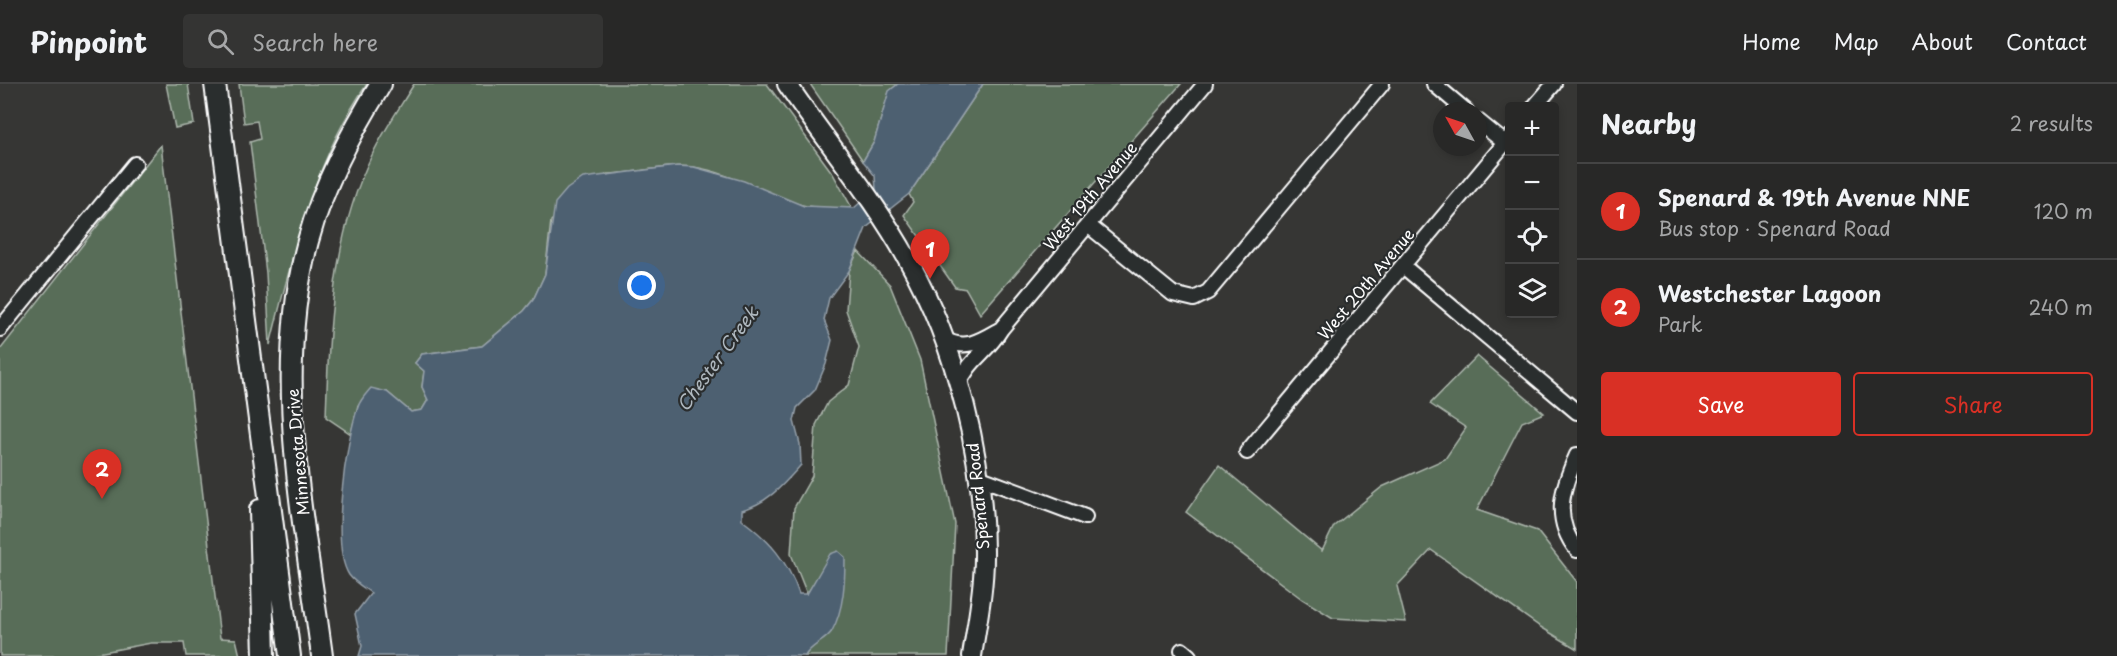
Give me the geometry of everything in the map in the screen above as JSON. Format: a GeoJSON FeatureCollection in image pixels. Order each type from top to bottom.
{"type":"FeatureCollection","features":[{"type":"Feature","properties":{"kind":"main road","name":"Minnesota Drive"},"geometry":{"type":"LineString","coordinates":[[215,84],[257,417],[291,656]]}},
{"type":"Feature","properties":{"kind":"main road","name":"Minnesota Drive"},"geometry":{"type":"LineString","coordinates":[[322,656],[294,441],[291,368],[297,296],[309,240],[329,183],[356,126],[381,84]]}},
{"type":"Feature","properties":{"kind":"main road","name":"Spenard Road"},"geometry":{"type":"LineString","coordinates":[[787,84],[865,192],[908,258],[944,339],[969,424],[984,522],[984,559],[972,656]]}},
{"type":"Feature","properties":{"kind":"main road"},"geometry":{"type":"LineString","coordinates":[[257,417],[264,656]]}},
{"type":"Feature","properties":{"kind":"street","name":"West 19th Avenue"},"geometry":{"type":"LineString","coordinates":[[958,386],[967,366],[986,351],[1001,329],[1205,84]]}},
{"type":"Feature","properties":{"kind":"street"},"geometry":{"type":"LineString","coordinates":[[1088,225],[1173,294],[1194,299],[1208,292],[1382,84]]}},
{"type":"Feature","properties":{"kind":"street"},"geometry":{"type":"LineString","coordinates":[[1434,84],[1455,102]]}},
{"type":"Feature","properties":{"kind":"street"},"geometry":{"type":"LineString","coordinates":[[1538,102],[1554,84]]}},
{"type":"Feature","properties":{"kind":"street"},"geometry":{"type":"LineString","coordinates":[[1487,127],[1505,139]]}},
{"type":"Feature","properties":{"kind":"street","name":"West 20th Avenue"},"geometry":{"type":"LineString","coordinates":[[1247,452],[1505,142]]}},
{"type":"Feature","properties":{"kind":"street"},"geometry":{"type":"LineString","coordinates":[[0,329],[135,164]]}},
{"type":"Feature","properties":{"kind":"street"},"geometry":{"type":"LineString","coordinates":[[1403,266],[1577,412]]}},
{"type":"Feature","properties":{"kind":"street","name":"West 19th Avenue"},"geometry":{"type":"LineString","coordinates":[[944,339],[953,344],[967,345],[1001,329]]}},
{"type":"Feature","properties":{"kind":"street"},"geometry":{"type":"LineString","coordinates":[[1577,454],[1563,487],[1560,506],[1566,534],[1577,550]]}},
{"type":"Feature","properties":{"kind":"street"},"geometry":{"type":"LineString","coordinates":[[978,477],[1085,517]]}},
{"type":"Feature","properties":{"kind":"green space"},"geometry":{"type":"Polygon","coordinates":[[[166,84],[188,84],[194,124],[175,128],[166,84]]]}},
{"type":"Feature","properties":{"kind":"green space"},"geometry":{"type":"Polygon","coordinates":[[[239,84],[367,84],[332,145],[319,177],[297,243],[270,345],[266,273],[250,142],[260,139],[257,121],[244,123],[239,84]]]}},
{"type":"Feature","properties":{"kind":"green space"},"geometry":{"type":"Polygon","coordinates":[[[414,84],[767,84],[833,174],[852,208],[802,205],[722,174],[694,167],[674,166],[607,174],[551,221],[545,274],[533,300],[524,311],[482,346],[422,354],[415,363],[424,371],[422,387],[428,400],[422,410],[411,412],[387,392],[358,405],[351,434],[326,417],[335,283],[348,218],[359,186],[372,155],[414,84]]]}},
{"type":"Feature","properties":{"kind":"green space"},"geometry":{"type":"Polygon","coordinates":[[[810,84],[898,84],[889,92],[874,142],[863,161],[810,84]]]}},
{"type":"Feature","properties":{"kind":"green space"},"geometry":{"type":"Polygon","coordinates":[[[983,84],[1181,84],[980,314],[966,289],[955,287],[904,215],[913,202],[909,194],[983,84]]]}},
{"type":"Feature","properties":{"kind":"green space"},"geometry":{"type":"Polygon","coordinates":[[[161,145],[220,638],[236,639],[240,656],[186,656],[184,643],[151,643],[82,656],[0,656],[0,350],[161,145]]]}},
{"type":"Feature","properties":{"kind":"green space"},"geometry":{"type":"Polygon","coordinates":[[[858,251],[890,285],[920,360],[955,524],[948,656],[805,656],[811,646],[831,632],[818,576],[807,594],[791,554],[794,508],[812,476],[816,425],[828,402],[849,385],[859,347],[846,310],[849,271],[858,251]]]}},
{"type":"Feature","properties":{"kind":"green space"},"geometry":{"type":"Polygon","coordinates":[[[1477,356],[1544,413],[1522,422],[1477,510],[1537,531],[1577,582],[1577,649],[1539,626],[1431,550],[1397,586],[1406,622],[1333,618],[1302,599],[1186,512],[1219,465],[1322,551],[1334,526],[1382,487],[1445,459],[1466,428],[1430,404],[1477,356]]]}},
{"type":"Feature","properties":{"kind":"water","name":"Chester Creek"},"geometry":{"type":"Polygon","coordinates":[[[898,84],[983,84],[909,194],[866,228],[849,271],[829,298],[824,320],[832,340],[826,364],[815,390],[797,408],[794,421],[800,444],[801,465],[767,498],[742,510],[742,520],[777,552],[789,571],[799,594],[807,594],[830,554],[838,551],[845,557],[841,604],[832,631],[805,656],[359,656],[362,646],[355,614],[371,593],[349,575],[343,561],[340,518],[345,467],[353,423],[360,402],[371,388],[387,392],[411,412],[422,410],[428,400],[422,387],[424,371],[415,363],[422,354],[482,346],[524,311],[533,300],[545,274],[555,203],[567,189],[583,178],[677,166],[694,167],[744,181],[804,206],[854,208],[876,189],[875,176],[863,161],[874,142],[889,91],[898,84]]]}},
{"type":"Feature","properties":{"kind":"place","name":"Spenard & 19th Avenue NNE"},"geometry":{"type":"Point","coordinates":[930,279]}},
{"type":"Feature","properties":{"kind":"place","name":"Westchester Lagoon"},"geometry":{"type":"Point","coordinates":[102,499]}}]}
